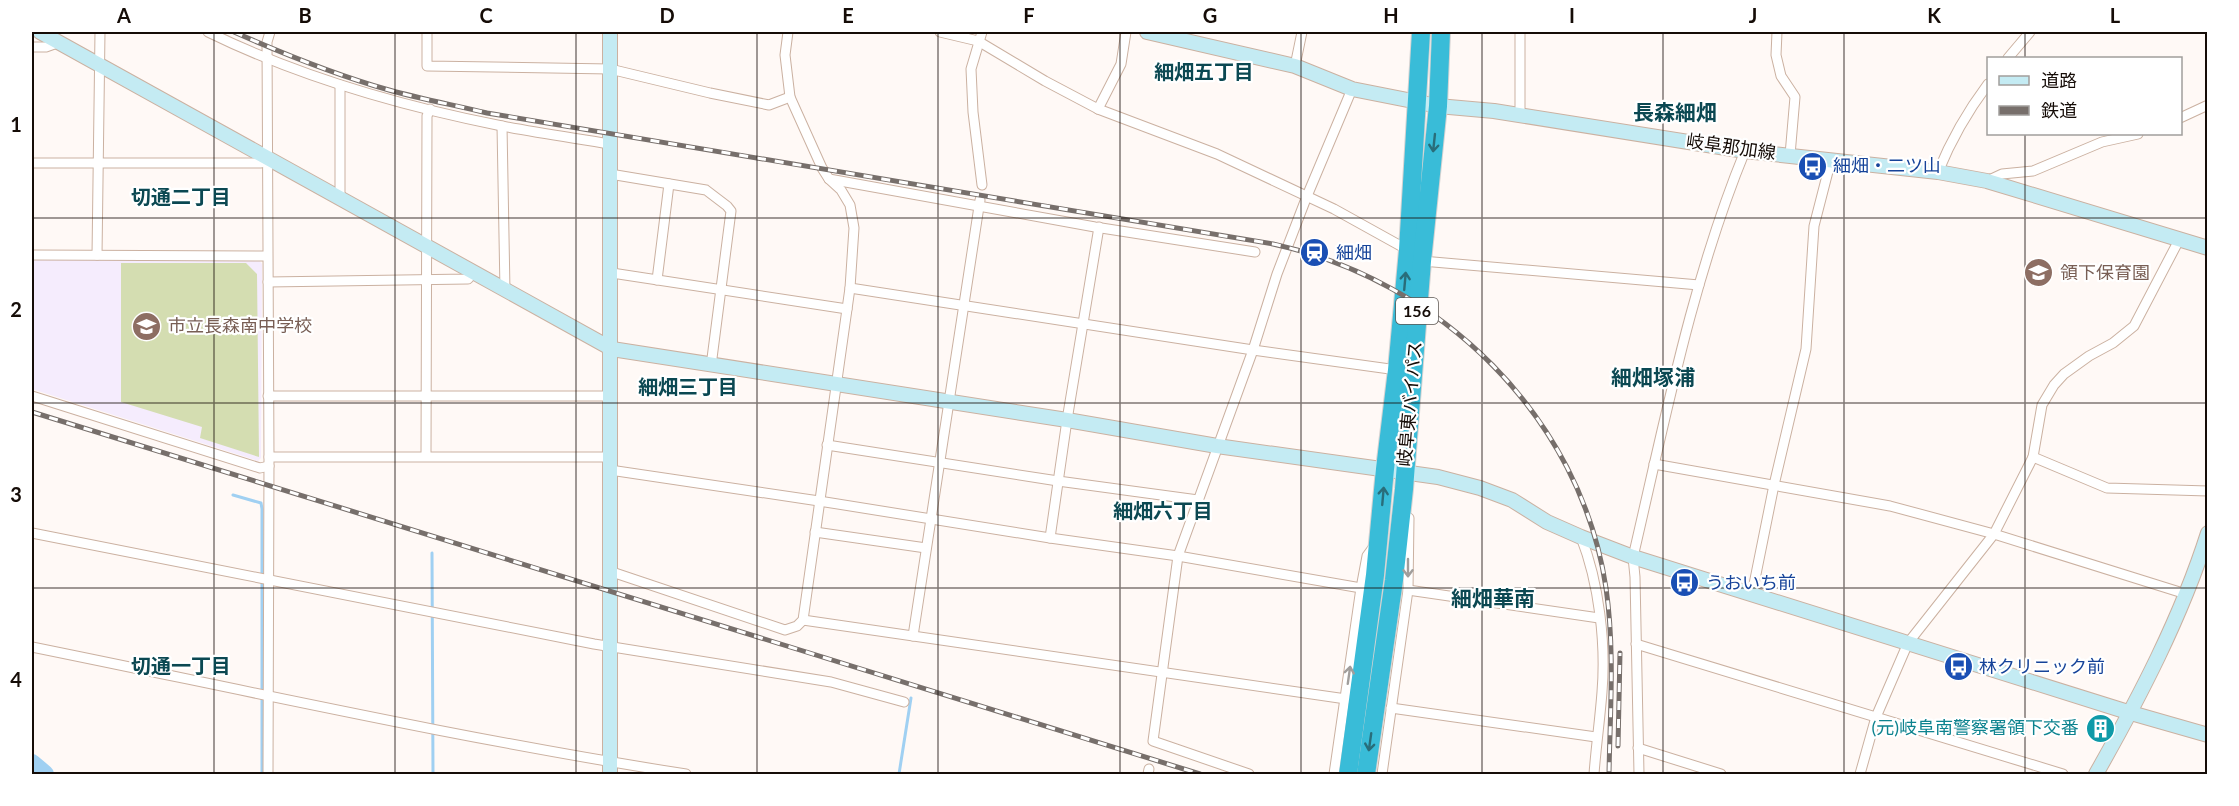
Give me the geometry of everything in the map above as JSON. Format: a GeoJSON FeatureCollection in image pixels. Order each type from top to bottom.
{"type":"FeatureCollection","features":[{"type":"Feature","properties":{"kind":"highway","name":"岐阜東バイパス"},"geometry":{"type":"LineString","coordinates":[[1348,774],[1375,575],[1397,370],[1438,106],[1441,37]]}},
{"type":"Feature","properties":{"kind":"highway","name":"岐阜東バイパス"},"geometry":{"type":"LineString","coordinates":[[1366,774],[1401,585],[1415,256],[1416,102],[1420,38]]}},
{"type":"Feature","properties":{"kind":"street"},"geometry":{"type":"LineString","coordinates":[[40,32],[612,349],[1067,420],[1217,446],[1385,469],[1404,480],[1438,477],[1480,488],[1512,500],[1547,522],[1633,557],[2208,735]]}},
{"type":"Feature","properties":{"kind":"street"},"geometry":{"type":"LineString","coordinates":[[97,255],[100,32]]}},
{"type":"Feature","properties":{"kind":"street"},"geometry":{"type":"LineString","coordinates":[[208,32],[267,58],[340,85],[502,126],[610,144]]}},
{"type":"Feature","properties":{"kind":"street"},"geometry":{"type":"LineString","coordinates":[[268,774],[267,42],[270,32]]}},
{"type":"Feature","properties":{"kind":"street"},"geometry":{"type":"LineString","coordinates":[[427,32],[427,66],[610,69],[769,105],[790,97]]}},
{"type":"Feature","properties":{"kind":"street"},"geometry":{"type":"LineString","coordinates":[[610,32],[612,273],[610,769]]}},
{"type":"Feature","properties":{"kind":"street"},"geometry":{"type":"LineString","coordinates":[[612,572],[785,630],[797,626],[803,620],[850,288],[854,228],[850,205],[841,190],[822,168],[790,97],[785,55],[788,32]]}},
{"type":"Feature","properties":{"kind":"street"},"geometry":{"type":"LineString","coordinates":[[940,32],[978,41],[1098,109],[1191,142],[1307,196],[1415,256],[1699,285]]}},
{"type":"Feature","properties":{"kind":"street"},"geometry":{"type":"LineString","coordinates":[[982,32],[971,69],[973,112],[982,185]]}},
{"type":"Feature","properties":{"kind":"street"},"geometry":{"type":"LineString","coordinates":[[1098,109],[1121,64],[1126,32]]}},
{"type":"Feature","properties":{"kind":"street","name":"岐阜那加線"},"geometry":{"type":"LineString","coordinates":[[1147,32],[1295,66],[1352,89],[1438,106],[1520,115],[1745,151],[1938,172],[1988,181],[2208,248]]}},
{"type":"Feature","properties":{"kind":"street"},"geometry":{"type":"LineString","coordinates":[[1295,66],[1302,32]]}},
{"type":"Feature","properties":{"kind":"street"},"geometry":{"type":"LineString","coordinates":[[1520,32],[1520,115]]}},
{"type":"Feature","properties":{"kind":"street"},"geometry":{"type":"LineString","coordinates":[[1777,32],[1776,55],[1781,76],[1795,97],[1796,108],[1790,155]]}},
{"type":"Feature","properties":{"kind":"street"},"geometry":{"type":"LineString","coordinates":[[2009,57],[2030,32]]}},
{"type":"Feature","properties":{"kind":"street"},"geometry":{"type":"LineString","coordinates":[[32,47],[46,47],[60,42]]}},
{"type":"Feature","properties":{"kind":"street"},"geometry":{"type":"LineString","coordinates":[[340,85],[340,199]]}},
{"type":"Feature","properties":{"kind":"street"},"geometry":{"type":"LineString","coordinates":[[1938,172],[1959,127],[1987,87]]}},
{"type":"Feature","properties":{"kind":"street"},"geometry":{"type":"LineString","coordinates":[[1249,774],[1153,741],[1178,556],[1253,350],[1277,274],[1352,89]]}},
{"type":"Feature","properties":{"kind":"street"},"geometry":{"type":"LineString","coordinates":[[2182,118],[2208,105]]}},
{"type":"Feature","properties":{"kind":"street"},"geometry":{"type":"LineString","coordinates":[[426,456],[428,280],[426,247],[430,109]]}},
{"type":"Feature","properties":{"kind":"street"},"geometry":{"type":"LineString","coordinates":[[502,126],[505,291]]}},
{"type":"Feature","properties":{"kind":"street"},"geometry":{"type":"LineString","coordinates":[[1988,181],[2002,174],[2033,171],[2102,142],[2134,135]]}},
{"type":"Feature","properties":{"kind":"street"},"geometry":{"type":"LineString","coordinates":[[1639,774],[1633,557],[1699,285],[1732,179],[1745,151]]}},
{"type":"Feature","properties":{"kind":"street"},"geometry":{"type":"LineString","coordinates":[[32,163],[261,163],[267,158]]}},
{"type":"Feature","properties":{"kind":"street"},"geometry":{"type":"LineString","coordinates":[[1752,594],[1774,485],[1806,350],[1814,226],[1831,160]]}},
{"type":"Feature","properties":{"kind":"street"},"geometry":{"type":"LineString","coordinates":[[610,174],[706,190],[731,211],[711,366]]}},
{"type":"Feature","properties":{"kind":"street"},"geometry":{"type":"LineString","coordinates":[[830,179],[1255,252]]}},
{"type":"Feature","properties":{"kind":"street"},"geometry":{"type":"LineString","coordinates":[[657,280],[669,184]]}},
{"type":"Feature","properties":{"kind":"street"},"geometry":{"type":"LineString","coordinates":[[913,636],[980,203]]}},
{"type":"Feature","properties":{"kind":"street"},"geometry":{"type":"LineString","coordinates":[[1050,538],[1099,227]]}},
{"type":"Feature","properties":{"kind":"street"},"geometry":{"type":"LineString","coordinates":[[1860,774],[1876,717],[1908,643],[1994,534],[2033,457],[2042,405],[2064,374],[2089,356],[2113,343],[2134,326],[2179,240]]}},
{"type":"Feature","properties":{"kind":"street"},"geometry":{"type":"LineString","coordinates":[[32,255],[267,256]]}},
{"type":"Feature","properties":{"kind":"street"},"geometry":{"type":"LineString","coordinates":[[268,282],[468,279],[473,273]]}},
{"type":"Feature","properties":{"kind":"street"},"geometry":{"type":"LineString","coordinates":[[612,273],[847,309]]}},
{"type":"Feature","properties":{"kind":"street"},"geometry":{"type":"LineString","coordinates":[[850,288],[1397,370]]}},
{"type":"Feature","properties":{"kind":"street"},"geometry":{"type":"LineString","coordinates":[[32,396],[260,468],[269,462],[426,456],[610,464],[819,501],[1178,556],[1361,588]]}},
{"type":"Feature","properties":{"kind":"street"},"geometry":{"type":"LineString","coordinates":[[268,396],[612,396]]}},
{"type":"Feature","properties":{"kind":"street"},"geometry":{"type":"LineString","coordinates":[[827,445],[1198,500]]}},
{"type":"Feature","properties":{"kind":"street"},"geometry":{"type":"LineString","coordinates":[[2033,457],[2107,488],[2208,491]]}},
{"type":"Feature","properties":{"kind":"street"},"geometry":{"type":"LineString","coordinates":[[1654,464],[1890,506],[1994,534],[2186,594]]}},
{"type":"Feature","properties":{"kind":"street"},"geometry":{"type":"LineString","coordinates":[[815,532],[926,549]]}},
{"type":"Feature","properties":{"kind":"street"},"geometry":{"type":"LineString","coordinates":[[32,533],[610,646],[831,682],[904,702]]}},
{"type":"Feature","properties":{"kind":"street"},"geometry":{"type":"LineString","coordinates":[[2096,774],[2131,713],[2186,594],[2203,566],[2208,533]]}},
{"type":"Feature","properties":{"kind":"street"},"geometry":{"type":"LineString","coordinates":[[1581,537],[1592,577],[1603,645],[1603,673],[1594,774]]}},
{"type":"Feature","properties":{"kind":"street"},"geometry":{"type":"LineString","coordinates":[[1334,774],[1367,556],[1379,539]]}},
{"type":"Feature","properties":{"kind":"street"},"geometry":{"type":"LineString","coordinates":[[1382,774],[1391,708],[1401,585],[1599,618]]}},
{"type":"Feature","properties":{"kind":"street"},"geometry":{"type":"LineString","coordinates":[[803,620],[1346,699]]}},
{"type":"Feature","properties":{"kind":"street"},"geometry":{"type":"LineString","coordinates":[[1635,644],[2063,774]]}},
{"type":"Feature","properties":{"kind":"street"},"geometry":{"type":"LineString","coordinates":[[32,647],[267,694],[610,769],[686,774]]}},
{"type":"Feature","properties":{"kind":"street"},"geometry":{"type":"LineString","coordinates":[[1391,708],[1596,736]]}},
{"type":"Feature","properties":{"kind":"street"},"geometry":{"type":"LineString","coordinates":[[1638,748],[1721,774]]}},
{"type":"Feature","properties":{"kind":"shaded area","name":"市立長森南中学校"},"geometry":{"type":"Polygon","coordinates":[[[32,259],[259,260],[262,264],[261,458],[258,461],[32,389],[32,259]]]}},
{"type":"Feature","properties":{"kind":"green space"},"geometry":{"type":"Polygon","coordinates":[[[121,263],[246,263],[257,274],[259,457],[200,438],[202,427],[121,402],[121,263]]]}},
{"type":"Feature","properties":{"kind":"waterway"},"geometry":{"type":"LineString","coordinates":[[233,495],[261,503],[262,509],[262,774]]}},
{"type":"Feature","properties":{"kind":"waterway"},"geometry":{"type":"LineString","coordinates":[[432,553],[433,774]]}},
{"type":"Feature","properties":{"kind":"waterway"},"geometry":{"type":"LineString","coordinates":[[899,774],[911,698]]}},
{"type":"Feature","properties":{"kind":"waterway"},"geometry":{"type":"LineString","coordinates":[[32,763],[45,774]]}},
{"type":"Feature","properties":{"kind":"railway"},"geometry":{"type":"LineString","coordinates":[[234,32],[310,64],[369,84],[487,113],[1273,244],[1334,262],[1392,289],[1445,324],[1493,365],[1534,414],[1567,467],[1591,526],[1606,588],[1611,658],[1609,774]]}},
{"type":"Feature","properties":{"kind":"railway"},"geometry":{"type":"LineString","coordinates":[[32,412],[1200,774]]}},
{"type":"Feature","properties":{"kind":"railway"},"geometry":{"type":"LineString","coordinates":[[1618,746],[1620,653]]}},
{"type":"Feature","properties":{"kind":"place","name":"細畑・二ツ山"},"geometry":{"type":"Point","coordinates":[1812,166]}},
{"type":"Feature","properties":{"kind":"place","name":"細畑"},"geometry":{"type":"Point","coordinates":[1315,253]}},
{"type":"Feature","properties":{"kind":"place","name":"領下保育園"},"geometry":{"type":"Point","coordinates":[2039,273]}},
{"type":"Feature","properties":{"kind":"place","name":"市立長森南中学校"},"geometry":{"type":"Point","coordinates":[147,326]}},
{"type":"Feature","properties":{"kind":"place","name":"うおいち前"},"geometry":{"type":"Point","coordinates":[1685,583]}},
{"type":"Feature","properties":{"kind":"place","name":"林クリニック前"},"geometry":{"type":"Point","coordinates":[1958,667]}},
{"type":"Feature","properties":{"kind":"place","name":"(元)岐阜南警察署領下交番"},"geometry":{"type":"Point","coordinates":[2100,728]}},
{"type":"Feature","properties":{"kind":"district","name":"細畑五丁目"},"geometry":{"type":"Point","coordinates":[1204,72]}},
{"type":"Feature","properties":{"kind":"district","name":"長森細畑"},"geometry":{"type":"Point","coordinates":[1675,113]}},
{"type":"Feature","properties":{"kind":"district","name":"切通二丁目"},"geometry":{"type":"Point","coordinates":[181,197]}},
{"type":"Feature","properties":{"kind":"district","name":"細畑塚浦"},"geometry":{"type":"Point","coordinates":[1653,378]}},
{"type":"Feature","properties":{"kind":"district","name":"細畑三丁目"},"geometry":{"type":"Point","coordinates":[688,387]}},
{"type":"Feature","properties":{"kind":"district","name":"細畑六丁目"},"geometry":{"type":"Point","coordinates":[1163,511]}},
{"type":"Feature","properties":{"kind":"district","name":"細畑華南"},"geometry":{"type":"Point","coordinates":[1493,599]}},
{"type":"Feature","properties":{"kind":"district","name":"切通一丁目"},"geometry":{"type":"Point","coordinates":[181,666]}}]}
